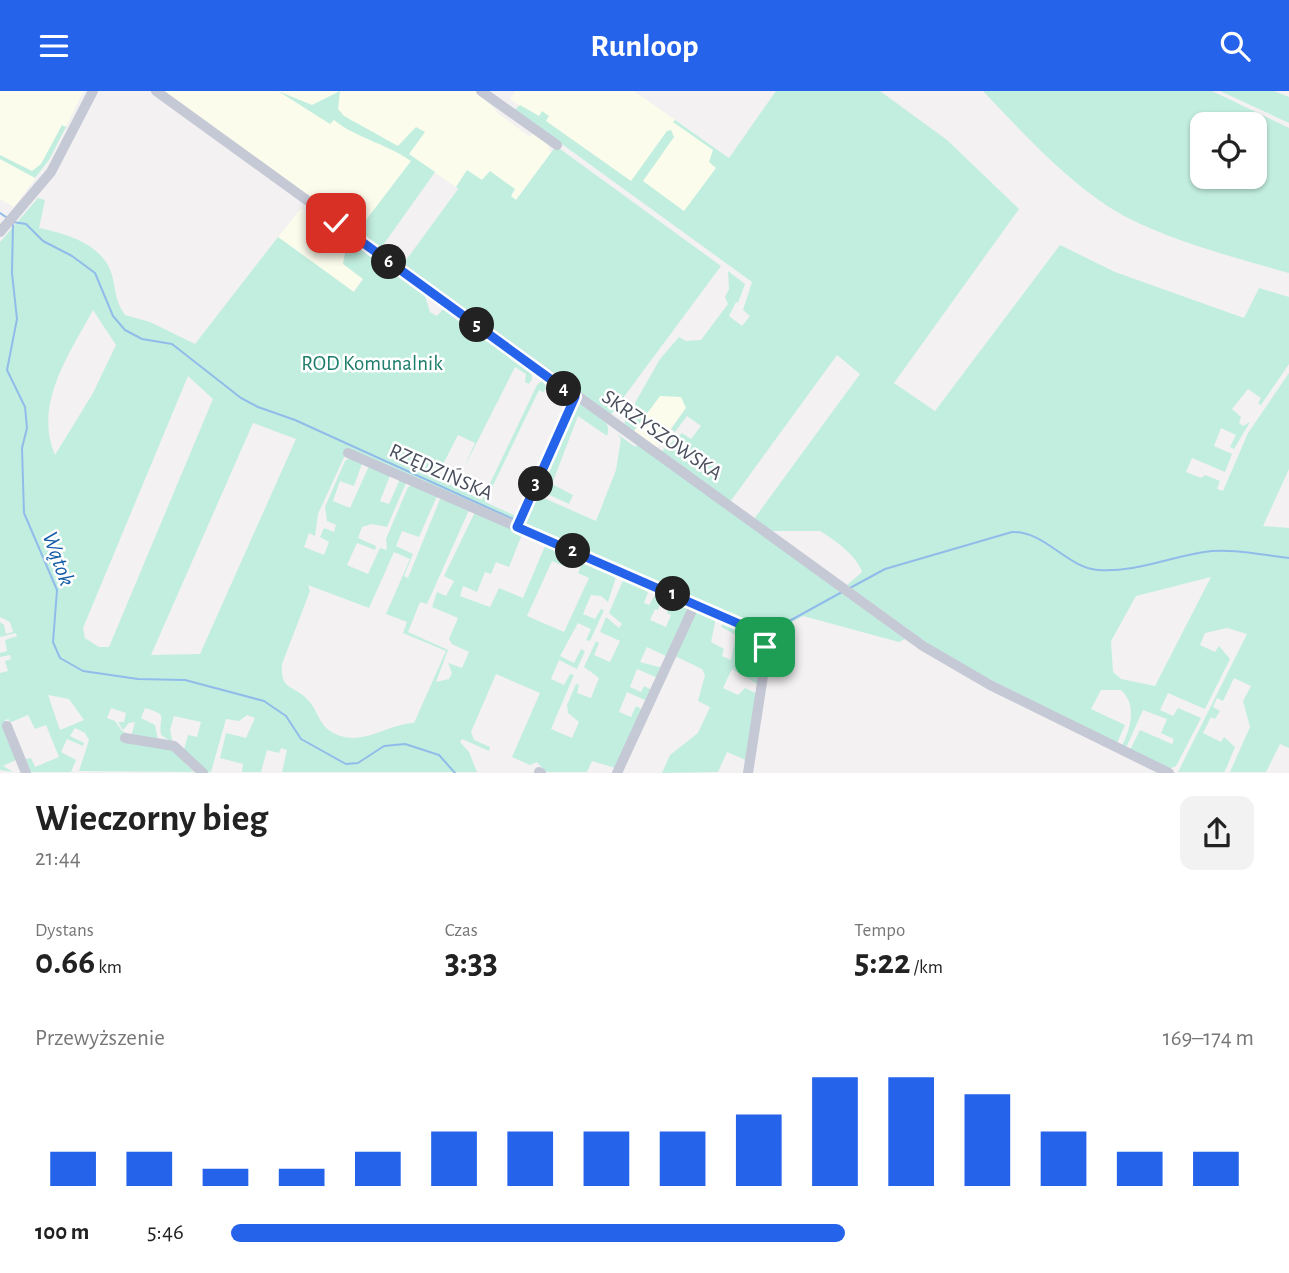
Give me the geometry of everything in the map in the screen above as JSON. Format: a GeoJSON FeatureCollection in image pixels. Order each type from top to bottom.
{"type":"FeatureCollection","features":[{"type":"Feature","properties":{"kind":"street"},"geometry":{"type":"LineString","coordinates":[[1,232],[62,156],[93,91]]}},
{"type":"Feature","properties":{"kind":"street","name":"SKRZYSZOWSKA"},"geometry":{"type":"LineString","coordinates":[[156,91],[575,397],[965,672],[1169,772]]}},
{"type":"Feature","properties":{"kind":"street"},"geometry":{"type":"LineString","coordinates":[[481,91],[557,145]]}},
{"type":"Feature","properties":{"kind":"street"},"geometry":{"type":"LineString","coordinates":[[517,527],[575,397]]}},
{"type":"Feature","properties":{"kind":"street","name":"RZĘDZIŃSKA"},"geometry":{"type":"LineString","coordinates":[[348,453],[695,604],[744,626],[761,637],[765,647],[762,690],[748,772]]}},
{"type":"Feature","properties":{"kind":"street"},"geometry":{"type":"LineString","coordinates":[[617,772],[695,604]]}},
{"type":"Feature","properties":{"kind":"street"},"geometry":{"type":"LineString","coordinates":[[7,726],[26,772]]}},
{"type":"Feature","properties":{"kind":"street"},"geometry":{"type":"LineString","coordinates":[[125,738],[174,747],[203,772]]}},
{"type":"Feature","properties":{"kind":"shaded area"},"geometry":{"type":"Polygon","coordinates":[[[0,91],[84,91],[49,160],[14,207],[0,199],[0,91]]]}},
{"type":"Feature","properties":{"kind":"shaded area"},"geometry":{"type":"Polygon","coordinates":[[[162,91],[477,91],[499,114],[530,137],[533,132],[546,141],[551,153],[502,219],[414,158],[356,233],[162,91]]]}},
{"type":"Feature","properties":{"kind":"shaded area"},"geometry":{"type":"Polygon","coordinates":[[[515,91],[634,91],[729,158],[683,221],[510,99],[515,91]]]}},
{"type":"Feature","properties":{"kind":"shaded area"},"geometry":{"type":"Polygon","coordinates":[[[301,208],[375,262],[353,292],[278,237],[301,208]]]}},
{"type":"Feature","properties":{"kind":"shaded area"},"geometry":{"type":"Polygon","coordinates":[[[671,380],[694,397],[657,447],[631,432],[671,380]]]}},
{"type":"Feature","properties":{"kind":"green space"},"geometry":{"type":"Polygon","coordinates":[[[278,91],[312,105],[340,91],[338,109],[344,116],[398,146],[416,127],[425,132],[409,154],[435,172],[381,248],[357,232],[411,161],[334,120],[330,124],[278,91]]]}},
{"type":"Feature","properties":{"kind":"green space"},"geometry":{"type":"Polygon","coordinates":[[[776,91],[880,91],[947,140],[1019,209],[894,383],[935,411],[1060,245],[1115,272],[1244,318],[1259,288],[1289,297],[1289,364],[1261,405],[1258,403],[1261,398],[1248,389],[1232,409],[1241,417],[1239,423],[1243,426],[1250,422],[1234,449],[1230,447],[1236,435],[1221,428],[1214,446],[1232,454],[1225,472],[1192,458],[1186,472],[1220,481],[1217,489],[1223,491],[1248,433],[1289,373],[1289,469],[1263,526],[1289,528],[1289,748],[1280,744],[1266,772],[1230,772],[1250,727],[1243,701],[1251,686],[1234,678],[1223,701],[1217,698],[1213,707],[1220,711],[1215,719],[1211,717],[1203,733],[1221,742],[1224,737],[1235,747],[1226,769],[1224,772],[1178,772],[1247,634],[1227,628],[1205,633],[1200,645],[1215,652],[1219,646],[1230,659],[1205,709],[1168,693],[1160,710],[1173,716],[1178,708],[1201,718],[1176,766],[1169,769],[1130,750],[1140,730],[1172,744],[1174,739],[1161,733],[1167,719],[1143,710],[1126,748],[1122,746],[1128,731],[1131,709],[1121,690],[1101,690],[1091,709],[1125,725],[1117,743],[949,659],[847,585],[862,572],[859,566],[845,549],[820,531],[770,531],[754,519],[860,374],[837,355],[730,502],[660,453],[682,433],[691,439],[701,426],[687,416],[675,432],[671,429],[686,408],[681,397],[660,396],[634,431],[624,427],[626,416],[634,415],[637,410],[635,403],[660,359],[679,337],[686,341],[701,340],[728,304],[725,297],[729,289],[728,271],[745,284],[738,303],[736,302],[729,316],[742,326],[750,316],[743,310],[752,282],[515,110],[520,105],[539,116],[542,111],[549,116],[546,121],[631,181],[667,131],[671,130],[674,137],[643,181],[684,211],[716,168],[709,162],[713,150],[673,122],[675,120],[729,158],[776,91]],[[1211,577],[1136,596],[1111,641],[1113,672],[1121,679],[1155,686],[1211,577]]]}},
{"type":"Feature","properties":{"kind":"green space"},"geometry":{"type":"Polygon","coordinates":[[[983,91],[1212,91],[1256,112],[1190,112],[1190,189],[1267,189],[1267,117],[1289,128],[1289,273],[1190,243],[1132,220],[1071,179],[983,91]]]}},
{"type":"Feature","properties":{"kind":"green space"},"geometry":{"type":"Polygon","coordinates":[[[1220,91],[1274,91],[1289,97],[1289,123],[1220,91]]]}},
{"type":"Feature","properties":{"kind":"green space"},"geometry":{"type":"Polygon","coordinates":[[[62,125],[66,127],[49,160],[35,178],[0,159],[0,155],[32,171],[41,164],[62,125]]]}},
{"type":"Feature","properties":{"kind":"green space"},"geometry":{"type":"Polygon","coordinates":[[[556,146],[721,266],[609,417],[471,317],[472,314],[467,310],[397,263],[398,260],[404,263],[458,189],[456,187],[467,170],[482,180],[490,171],[515,189],[511,196],[516,200],[556,146]]]}},
{"type":"Feature","properties":{"kind":"green space","name":"ROD Komunalnik"},"geometry":{"type":"Polygon","coordinates":[[[38,198],[45,200],[39,228],[84,243],[103,258],[109,267],[118,302],[125,315],[150,322],[195,344],[278,237],[354,292],[363,279],[343,264],[345,253],[332,238],[334,231],[338,230],[378,260],[378,264],[388,267],[424,293],[430,312],[437,316],[443,309],[446,310],[531,368],[532,379],[529,384],[525,382],[526,374],[515,367],[464,468],[475,443],[458,435],[436,478],[482,500],[537,385],[544,379],[546,389],[543,392],[539,390],[485,502],[518,517],[514,522],[348,450],[343,451],[346,453],[318,514],[315,536],[309,533],[304,547],[324,555],[329,542],[320,537],[324,528],[334,532],[336,525],[327,521],[325,507],[345,461],[350,458],[363,461],[354,486],[340,481],[333,501],[350,508],[369,466],[391,473],[380,501],[389,504],[401,477],[406,483],[387,527],[372,524],[362,527],[358,538],[376,546],[375,550],[357,543],[347,565],[368,574],[380,548],[387,550],[386,539],[408,487],[416,484],[438,494],[419,537],[402,531],[396,546],[413,554],[404,576],[408,578],[440,499],[470,508],[427,604],[420,602],[408,632],[448,650],[436,682],[449,679],[452,673],[448,663],[462,668],[469,652],[452,644],[449,639],[458,618],[432,607],[437,592],[446,596],[454,581],[444,576],[475,512],[521,533],[521,537],[509,567],[496,562],[491,574],[485,572],[477,592],[463,586],[460,596],[490,607],[499,588],[523,598],[545,546],[527,537],[529,535],[569,551],[564,566],[552,561],[527,616],[564,632],[589,578],[578,573],[583,561],[617,574],[608,602],[601,596],[591,595],[583,614],[595,619],[601,609],[604,610],[590,641],[586,640],[591,629],[578,623],[560,656],[574,663],[581,649],[585,651],[577,669],[559,660],[551,679],[564,685],[570,674],[574,675],[551,729],[572,738],[579,722],[568,713],[567,705],[576,684],[579,685],[577,693],[591,698],[599,678],[584,667],[596,641],[599,643],[594,655],[610,662],[620,641],[600,632],[606,617],[619,628],[622,624],[609,613],[624,578],[650,587],[644,603],[649,605],[658,590],[664,593],[658,610],[655,609],[650,620],[666,627],[671,615],[667,613],[669,598],[686,605],[688,609],[668,657],[647,647],[640,662],[663,668],[658,678],[637,669],[630,687],[641,692],[644,686],[652,690],[647,701],[627,692],[619,712],[631,717],[636,706],[643,710],[615,768],[592,761],[587,772],[546,772],[537,762],[530,765],[512,757],[540,693],[496,674],[471,732],[474,740],[490,747],[489,751],[462,739],[460,742],[469,752],[477,772],[282,772],[287,750],[281,748],[279,753],[267,750],[261,772],[242,772],[243,764],[220,758],[226,733],[246,738],[255,718],[247,715],[239,721],[226,719],[211,772],[208,772],[184,750],[188,735],[197,737],[201,722],[174,716],[170,730],[173,743],[161,735],[160,715],[145,708],[141,718],[155,725],[158,740],[131,737],[135,722],[129,723],[123,730],[118,722],[124,722],[126,713],[111,708],[107,718],[115,721],[122,731],[125,732],[124,741],[168,746],[185,759],[185,763],[194,772],[79,771],[89,740],[85,733],[75,728],[70,736],[84,743],[83,746],[67,739],[61,752],[76,760],[71,772],[29,772],[26,759],[31,758],[35,767],[59,757],[46,725],[35,729],[28,715],[9,723],[9,719],[5,720],[18,759],[3,766],[13,772],[0,770],[0,673],[8,671],[5,661],[11,659],[10,655],[0,657],[0,653],[7,651],[5,640],[17,636],[16,633],[0,637],[0,622],[4,625],[6,634],[13,632],[10,622],[0,617],[0,242],[38,198]],[[93,310],[65,361],[51,398],[48,417],[49,436],[55,455],[93,393],[116,345],[93,310]],[[188,376],[83,628],[85,638],[99,647],[109,647],[213,399],[188,376]],[[253,423],[151,655],[200,654],[296,439],[253,423]],[[394,552],[369,608],[308,585],[310,591],[282,664],[283,679],[289,687],[308,700],[326,728],[341,736],[362,737],[414,723],[446,651],[403,633],[407,622],[386,614],[410,559],[394,552]],[[48,695],[60,730],[84,720],[69,699],[48,695]]]}},
{"type":"Feature","properties":{"kind":"green space"},"geometry":{"type":"Polygon","coordinates":[[[578,402],[600,416],[608,430],[607,436],[578,416],[552,484],[573,495],[569,504],[543,492],[538,485],[578,402]]]}},
{"type":"Feature","properties":{"kind":"green space"},"geometry":{"type":"Polygon","coordinates":[[[617,434],[634,446],[641,446],[905,639],[899,642],[803,616],[765,637],[525,526],[537,495],[596,521],[616,470],[621,439],[617,434]]]}},
{"type":"Feature","properties":{"kind":"green space"},"geometry":{"type":"Polygon","coordinates":[[[697,607],[716,617],[711,642],[724,649],[722,656],[731,660],[736,635],[721,627],[723,622],[747,633],[759,643],[759,685],[732,669],[723,688],[738,695],[745,688],[758,694],[748,761],[727,752],[718,772],[662,773],[670,755],[698,733],[710,707],[698,701],[705,675],[702,669],[675,656],[697,607]]]}},
{"type":"Feature","properties":{"kind":"waterway","name":"Wątok"},"geometry":{"type":"LineString","coordinates":[[0,213],[6,217]]}},
{"type":"Feature","properties":{"kind":"waterway"},"geometry":{"type":"LineString","coordinates":[[13,222],[26,224],[43,241],[72,256],[95,273],[113,316],[125,330],[142,339],[172,344],[241,398],[258,407],[295,420],[513,519]]}},
{"type":"Feature","properties":{"kind":"waterway","name":"Wątok"},"geometry":{"type":"LineString","coordinates":[[13,223],[12,273],[17,319],[7,370],[25,407],[27,428],[22,448],[24,513],[57,590],[53,642],[60,658],[83,671],[138,679],[185,680],[264,701],[286,716],[301,739],[346,764],[358,763],[384,746],[405,744],[439,755],[455,773]]}},
{"type":"Feature","properties":{"kind":"waterway"},"geometry":{"type":"LineString","coordinates":[[524,524],[713,607]]}},
{"type":"Feature","properties":{"kind":"waterway"},"geometry":{"type":"LineString","coordinates":[[850,588],[885,569],[1012,532],[1035,537],[1076,563],[1098,570],[1125,569],[1214,551],[1289,558]]}},
{"type":"Feature","properties":{"kind":"waterway"},"geometry":{"type":"LineString","coordinates":[[728,614],[773,630],[842,592]]}},
{"type":"Feature","properties":{"kind":"route"},"geometry":{"type":"LineString","coordinates":[[336,223],[575,397],[517,527],[744,626],[761,637],[765,647]]}}]}
